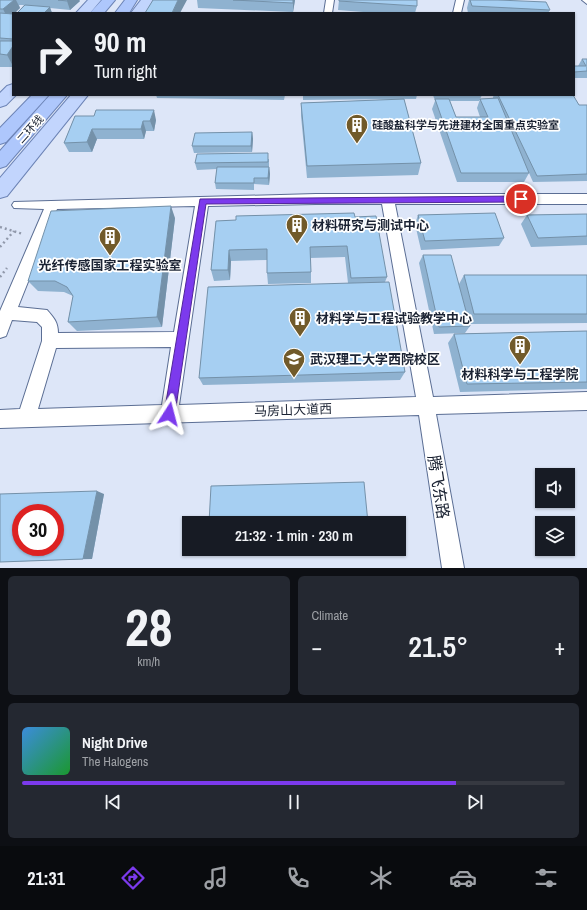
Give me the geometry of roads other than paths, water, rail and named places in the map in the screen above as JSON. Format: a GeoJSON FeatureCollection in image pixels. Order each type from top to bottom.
{"type":"FeatureCollection","features":[{"type":"Feature","properties":{"kind":"highway"},"geometry":{"type":"LineString","coordinates":[[97,12],[109,0]]}},
{"type":"Feature","properties":{"kind":"highway"},"geometry":{"type":"LineString","coordinates":[[106,12],[113,0]]}},
{"type":"Feature","properties":{"kind":"highway"},"geometry":{"type":"LineString","coordinates":[[123,12],[131,0]]}},
{"type":"Feature","properties":{"kind":"highway"},"geometry":{"type":"LineString","coordinates":[[0,125],[28,96]]}},
{"type":"Feature","properties":{"kind":"highway","name":"二环线"},"geometry":{"type":"LineString","coordinates":[[0,138],[39,96]]}},
{"type":"Feature","properties":{"kind":"highway","name":"二环线"},"geometry":{"type":"LineString","coordinates":[[0,162],[58,96]]}},
{"type":"Feature","properties":{"kind":"main road"},"geometry":{"type":"LineString","coordinates":[[84,12],[95,0]]}},
{"type":"Feature","properties":{"kind":"main road"},"geometry":{"type":"LineString","coordinates":[[139,12],[147,0]]}},
{"type":"Feature","properties":{"kind":"main road"},"geometry":{"type":"LineString","coordinates":[[0,102],[12,90]]}},
{"type":"Feature","properties":{"kind":"main road"},"geometry":{"type":"LineString","coordinates":[[0,191],[79,96]]}},
{"type":"Feature","properties":{"kind":"street"},"geometry":{"type":"LineString","coordinates":[[328,12],[330,0]]}},
{"type":"Feature","properties":{"kind":"street"},"geometry":{"type":"LineString","coordinates":[[457,12],[460,0]]}},
{"type":"Feature","properties":{"kind":"street"},"geometry":{"type":"LineString","coordinates":[[19,205],[388,199],[587,199]]}},
{"type":"Feature","properties":{"kind":"street","name":"腾飞东路"},"geometry":{"type":"LineString","coordinates":[[388,199],[426,406],[453,568]]}},
{"type":"Feature","properties":{"kind":"street"},"geometry":{"type":"LineString","coordinates":[[169,414],[202,202]]}},
{"type":"Feature","properties":{"kind":"street"},"geometry":{"type":"LineString","coordinates":[[0,331],[52,204]]}},
{"type":"Feature","properties":{"kind":"street"},"geometry":{"type":"LineString","coordinates":[[7,313],[41,315],[50,325],[50,341],[26,418]]}},
{"type":"Feature","properties":{"kind":"street"},"geometry":{"type":"LineString","coordinates":[[50,341],[181,339]]}},
{"type":"Feature","properties":{"kind":"street","name":"马房山大道西"},"geometry":{"type":"LineString","coordinates":[[0,419],[587,402]]}},
{"type":"Feature","properties":{"kind":"place","name":"硅酸盐科学与先进建材全国重点实验室"},"geometry":{"type":"Point","coordinates":[357,144]}},
{"type":"Feature","properties":{"kind":"place","name":"材料研究与测试中心"},"geometry":{"type":"Point","coordinates":[297,244]}},
{"type":"Feature","properties":{"kind":"place","name":"光纤传感国家工程实验室"},"geometry":{"type":"Point","coordinates":[110,256]}},
{"type":"Feature","properties":{"kind":"place","name":"材料学与工程试验教学中心"},"geometry":{"type":"Point","coordinates":[300,338]}},
{"type":"Feature","properties":{"kind":"place","name":"材料科学与工程学院"},"geometry":{"type":"Point","coordinates":[520,366]}},
{"type":"Feature","properties":{"kind":"place","name":"武汉理工大学西院校区"},"geometry":{"type":"Point","coordinates":[294,378]}}]}
